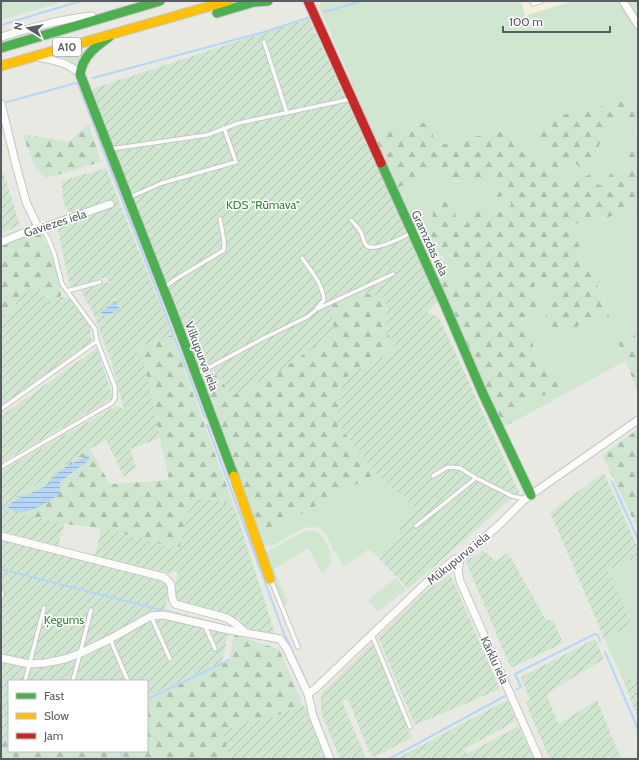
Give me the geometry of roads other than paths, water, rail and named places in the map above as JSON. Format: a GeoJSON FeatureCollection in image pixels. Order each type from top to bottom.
{"type":"FeatureCollection","features":[{"type":"Feature","properties":{"kind":"main road","name":"A10"},"geometry":{"type":"LineString","coordinates":[[1,48],[160,1]]}},
{"type":"Feature","properties":{"kind":"main road","name":"A10"},"geometry":{"type":"LineString","coordinates":[[1,66],[228,1]]}},
{"type":"Feature","properties":{"kind":"main road"},"geometry":{"type":"LineString","coordinates":[[158,22],[166,25],[177,24],[254,2],[268,1]]}},
{"type":"Feature","properties":{"kind":"main road","name":"Gramzdas iela"},"geometry":{"type":"LineString","coordinates":[[308,1],[444,303],[528,497]]}},
{"type":"Feature","properties":{"kind":"main road"},"geometry":{"type":"LineString","coordinates":[[80,74],[80,65],[86,56],[112,35]]}},
{"type":"Feature","properties":{"kind":"main road","name":"Vilkupurva iela"},"geometry":{"type":"LineString","coordinates":[[80,74],[196,375],[244,504],[270,580]]}},
{"type":"Feature","properties":{"kind":"street"},"geometry":{"type":"LineString","coordinates":[[623,1],[638,25]]}},
{"type":"Feature","properties":{"kind":"street"},"geometry":{"type":"LineString","coordinates":[[1,37],[36,26],[65,20],[120,13]]}},
{"type":"Feature","properties":{"kind":"street"},"geometry":{"type":"LineString","coordinates":[[36,57],[73,67],[80,74]]}},
{"type":"Feature","properties":{"kind":"street"},"geometry":{"type":"LineString","coordinates":[[1,103],[14,161],[26,202],[38,227]]}},
{"type":"Feature","properties":{"kind":"street","name":"Gaviezes iela"},"geometry":{"type":"LineString","coordinates":[[1,242],[38,227],[48,226],[110,204]]}},
{"type":"Feature","properties":{"kind":"street","name":"Mūkupurva iela"},"geometry":{"type":"LineString","coordinates":[[308,694],[432,577],[455,559],[460,559],[528,497],[638,420]]}},
{"type":"Feature","properties":{"kind":"street"},"geometry":{"type":"LineString","coordinates":[[1,536],[163,577],[169,581],[172,586],[173,600],[175,604],[227,618],[245,632]]}},
{"type":"Feature","properties":{"kind":"street","name":"Kārklu iela"},"geometry":{"type":"LineString","coordinates":[[460,559],[458,571],[460,581],[539,759]]}},
{"type":"Feature","properties":{"kind":"street"},"geometry":{"type":"LineString","coordinates":[[1,658],[30,664],[44,663],[81,653],[151,616],[164,615],[205,625],[280,639],[287,649],[308,694],[313,716],[330,759]]}},
{"type":"Feature","properties":{"kind":"lane"},"geometry":{"type":"LineString","coordinates":[[532,1],[533,4],[542,1]]}},
{"type":"Feature","properties":{"kind":"lane"},"geometry":{"type":"LineString","coordinates":[[264,42],[287,113]]}},
{"type":"Feature","properties":{"kind":"lane"},"geometry":{"type":"LineString","coordinates":[[109,149],[207,135],[239,123],[352,99]]}},
{"type":"Feature","properties":{"kind":"lane"},"geometry":{"type":"LineString","coordinates":[[128,198],[162,183],[236,162],[224,128]]}},
{"type":"Feature","properties":{"kind":"lane"},"geometry":{"type":"LineString","coordinates":[[163,289],[174,280],[224,250],[220,219]]}},
{"type":"Feature","properties":{"kind":"lane"},"geometry":{"type":"LineString","coordinates":[[351,220],[361,232],[367,246],[375,248],[412,232]]}},
{"type":"Feature","properties":{"kind":"lane"},"geometry":{"type":"LineString","coordinates":[[1,467],[112,403],[115,398],[115,387],[97,341],[95,329],[62,284],[54,253],[48,238],[43,230],[38,227]]}},
{"type":"Feature","properties":{"kind":"lane"},"geometry":{"type":"LineString","coordinates":[[196,375],[262,339],[307,317],[317,309],[324,300],[323,295],[318,281],[302,258]]}},
{"type":"Feature","properties":{"kind":"lane"},"geometry":{"type":"LineString","coordinates":[[317,309],[393,274]]}},
{"type":"Feature","properties":{"kind":"lane"},"geometry":{"type":"LineString","coordinates":[[67,291],[100,282]]}},
{"type":"Feature","properties":{"kind":"lane"},"geometry":{"type":"LineString","coordinates":[[1,409],[97,341]]}},
{"type":"Feature","properties":{"kind":"lane"},"geometry":{"type":"LineString","coordinates":[[433,476],[448,467],[456,467],[464,469],[476,478],[512,496],[528,497]]}},
{"type":"Feature","properties":{"kind":"lane"},"geometry":{"type":"LineString","coordinates":[[416,526],[476,478]]}},
{"type":"Feature","properties":{"kind":"lane","name":"Vilkupurva iela"},"geometry":{"type":"LineString","coordinates":[[270,580],[298,647]]}},
{"type":"Feature","properties":{"kind":"lane"},"geometry":{"type":"LineString","coordinates":[[25,680],[44,608]]}},
{"type":"Feature","properties":{"kind":"lane"},"geometry":{"type":"LineString","coordinates":[[73,680],[91,610]]}},
{"type":"Feature","properties":{"kind":"lane"},"geometry":{"type":"LineString","coordinates":[[151,616],[170,659]]}},
{"type":"Feature","properties":{"kind":"lane"},"geometry":{"type":"LineString","coordinates":[[205,625],[215,649]]}},
{"type":"Feature","properties":{"kind":"lane"},"geometry":{"type":"LineString","coordinates":[[372,635],[410,728]]}},
{"type":"Feature","properties":{"kind":"lane"},"geometry":{"type":"LineString","coordinates":[[110,639],[128,680]]}},
{"type":"Feature","properties":{"kind":"water"},"geometry":{"type":"Polygon","coordinates":[[[115,301],[120,310],[104,316],[101,312],[115,301]]]}},
{"type":"Feature","properties":{"kind":"water"},"geometry":{"type":"Polygon","coordinates":[[[88,455],[90,459],[60,482],[60,491],[57,496],[40,506],[27,511],[15,512],[9,509],[8,505],[24,495],[25,496],[50,484],[51,478],[64,468],[88,455]]]}},
{"type":"Feature","properties":{"kind":"waterway"},"geometry":{"type":"LineString","coordinates":[[1,25],[81,1]]}},
{"type":"Feature","properties":{"kind":"waterway"},"geometry":{"type":"LineString","coordinates":[[324,12],[362,1]]}},
{"type":"Feature","properties":{"kind":"waterway"},"geometry":{"type":"LineString","coordinates":[[93,78],[264,32],[310,18]]}},
{"type":"Feature","properties":{"kind":"waterway"},"geometry":{"type":"LineString","coordinates":[[7,102],[76,83],[78,84],[205,418]]}},
{"type":"Feature","properties":{"kind":"waterway"},"geometry":{"type":"LineString","coordinates":[[207,425],[283,631],[307,683]]}},
{"type":"Feature","properties":{"kind":"waterway"},"geometry":{"type":"LineString","coordinates":[[612,482],[638,539]]}},
{"type":"Feature","properties":{"kind":"waterway"},"geometry":{"type":"LineString","coordinates":[[1,569],[184,616]]}},
{"type":"Feature","properties":{"kind":"waterway"},"geometry":{"type":"LineString","coordinates":[[516,690],[521,687],[515,674],[595,634],[598,635],[600,641]]}},
{"type":"Feature","properties":{"kind":"waterway"},"geometry":{"type":"LineString","coordinates":[[605,652],[638,729]]}},
{"type":"Feature","properties":{"kind":"waterway"},"geometry":{"type":"LineString","coordinates":[[148,699],[229,660]]}},
{"type":"Feature","properties":{"kind":"waterway"},"geometry":{"type":"LineString","coordinates":[[389,759],[505,696]]}},
{"type":"Feature","properties":{"kind":"waterway"},"geometry":{"type":"LineString","coordinates":[[1,741],[8,742]]}},
{"type":"Feature","properties":{"kind":"waterway"},"geometry":{"type":"LineString","coordinates":[[121,752],[122,759]]}},
{"type":"Feature","properties":{"kind":"park label","name":"KDS \"Rūmava\""},"geometry":{"type":"Point","coordinates":[263,204]}},
{"type":"Feature","properties":{"kind":"park label","name":"Ķegums"},"geometry":{"type":"Point","coordinates":[64,619]}}]}
